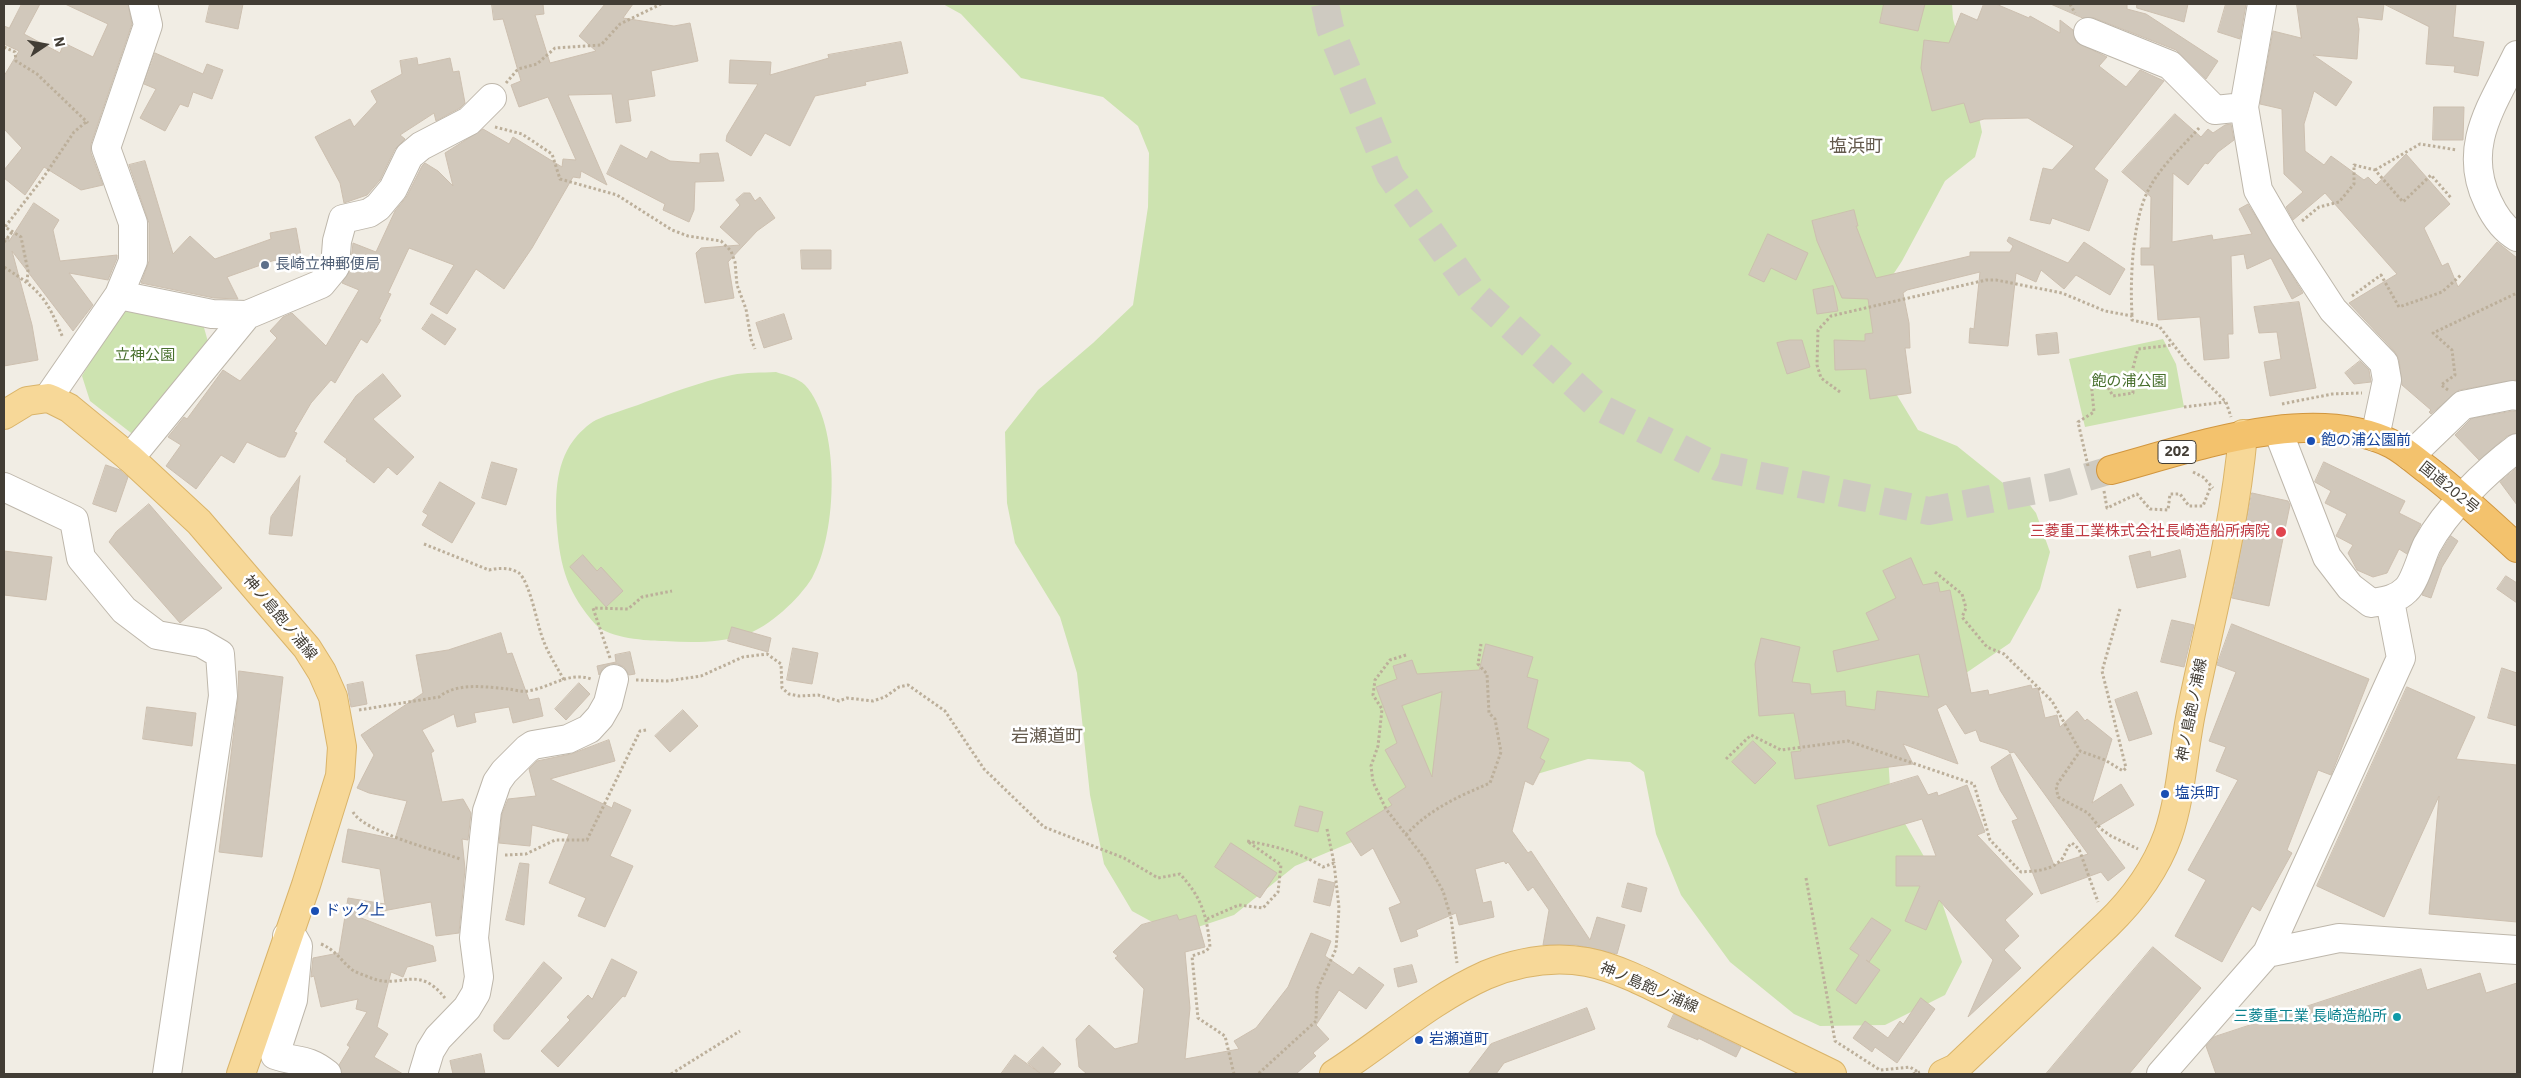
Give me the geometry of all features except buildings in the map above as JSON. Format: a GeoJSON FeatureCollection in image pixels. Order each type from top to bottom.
{"type":"FeatureCollection","features":[{"type":"Feature","properties":{"kind":"highway","name":"国道202号"},"geometry":{"type":"LineString","coordinates":[[2099,475],[2237,425],[2278,431],[2337,430],[2375,437],[2394,445],[2462,497],[2517,548]]}},
{"type":"Feature","properties":{"kind":"main road","name":"神ノ島飽ノ浦線"},"geometry":{"type":"LineString","coordinates":[[48,398],[70,408],[130,458],[199,522],[307,648],[322,672],[333,697],[342,747],[340,776],[291,938],[241,1074]]}},
{"type":"Feature","properties":{"kind":"main road"},"geometry":{"type":"LineString","coordinates":[[4,416],[27,401],[48,398]]}},
{"type":"Feature","properties":{"kind":"main road","name":"神ノ島飽ノ浦線"},"geometry":{"type":"LineString","coordinates":[[1928,1072],[1956,1068],[2107,926],[2130,903],[2150,875],[2168,836],[2185,741],[2239,482],[2237,425]]}},
{"type":"Feature","properties":{"kind":"main road","name":"神ノ島飽ノ浦線"},"geometry":{"type":"LineString","coordinates":[[1345,1071],[1385,1037],[1458,989],[1502,969],[1527,962],[1564,960],[1587,962],[1668,994],[1832,1074]]}},
{"type":"Feature","properties":{"kind":"street"},"geometry":{"type":"LineString","coordinates":[[48,398],[119,296],[133,261],[133,223],[106,148],[148,25],[144,4]]}},
{"type":"Feature","properties":{"kind":"street"},"geometry":{"type":"LineString","coordinates":[[2262,4],[2244,107],[2258,190],[2284,235],[2333,310],[2376,353],[2387,371],[2384,398],[2375,437]]}},
{"type":"Feature","properties":{"kind":"street"},"geometry":{"type":"LineString","coordinates":[[2088,32],[2170,65],[2215,110],[2244,107]]}},
{"type":"Feature","properties":{"kind":"street"},"geometry":{"type":"LineString","coordinates":[[2517,55],[2481,130],[2477,153],[2479,175],[2489,203],[2505,228],[2517,237]]}},
{"type":"Feature","properties":{"kind":"street"},"geometry":{"type":"LineString","coordinates":[[119,296],[212,314],[247,315],[321,284],[335,267],[337,241],[343,219],[369,213],[378,207],[393,189],[409,156],[421,146],[459,128],[483,107]]}},
{"type":"Feature","properties":{"kind":"street"},"geometry":{"type":"LineString","coordinates":[[212,314],[224,344]]}},
{"type":"Feature","properties":{"kind":"street"},"geometry":{"type":"LineString","coordinates":[[130,458],[247,315]]}},
{"type":"Feature","properties":{"kind":"street"},"geometry":{"type":"LineString","coordinates":[[2410,456],[2463,405],[2513,395],[2517,396]]}},
{"type":"Feature","properties":{"kind":"street"},"geometry":{"type":"LineString","coordinates":[[2278,431],[2327,557],[2350,587],[2371,603],[2390,601],[2407,589],[2428,544],[2462,497],[2491,467],[2517,448]]}},
{"type":"Feature","properties":{"kind":"street"},"geometry":{"type":"LineString","coordinates":[[4,487],[74,520],[81,558],[124,610],[157,635],[201,643],[220,654],[223,696],[167,1074]]}},
{"type":"Feature","properties":{"kind":"street"},"geometry":{"type":"LineString","coordinates":[[2161,1074],[2267,953],[2401,658],[2390,601]]}},
{"type":"Feature","properties":{"kind":"street"},"geometry":{"type":"LineString","coordinates":[[423,1074],[430,1051],[438,1038],[462,1014],[476,993],[479,977],[474,938],[487,811],[497,782],[526,749],[533,745],[568,739],[589,728],[600,717],[608,703],[615,680]]}},
{"type":"Feature","properties":{"kind":"street"},"geometry":{"type":"LineString","coordinates":[[291,938],[298,946],[293,1000],[275,1055],[289,1060],[294,1058],[307,1061],[327,1074]]}},
{"type":"Feature","properties":{"kind":"street"},"geometry":{"type":"LineString","coordinates":[[2267,953],[2339,938],[2517,950]]}},
{"type":"Feature","properties":{"kind":"path"},"geometry":{"type":"LineString","coordinates":[[661,4],[620,24],[601,44],[555,48],[537,64],[518,69],[483,107],[500,129],[522,134],[552,154],[560,179],[617,194],[672,230],[688,236],[721,241],[730,251],[735,262],[737,285],[746,309],[755,349]]}},
{"type":"Feature","properties":{"kind":"path"},"geometry":{"type":"LineString","coordinates":[[4,47],[15,52],[16,61],[37,74],[86,122],[109,141]]}},
{"type":"Feature","properties":{"kind":"path"},"geometry":{"type":"LineString","coordinates":[[2215,110],[2156,178],[2145,197],[2132,257],[2132,320],[2159,326],[2226,402],[2237,425]]}},
{"type":"Feature","properties":{"kind":"path"},"geometry":{"type":"LineString","coordinates":[[27,282],[25,249],[21,237],[5,227],[43,178],[74,132],[86,122]]}},
{"type":"Feature","properties":{"kind":"path"},"geometry":{"type":"LineString","coordinates":[[2375,170],[2420,144],[2477,153]]}},
{"type":"Feature","properties":{"kind":"path"},"geometry":{"type":"LineString","coordinates":[[2284,235],[2319,207],[2339,202],[2354,184],[2354,166],[2375,170],[2403,202],[2431,175],[2452,199]]}},
{"type":"Feature","properties":{"kind":"path"},"geometry":{"type":"LineString","coordinates":[[4,242],[12,232]]}},
{"type":"Feature","properties":{"kind":"path"},"geometry":{"type":"LineString","coordinates":[[4,266],[43,296],[74,360]]}},
{"type":"Feature","properties":{"kind":"path"},"geometry":{"type":"LineString","coordinates":[[2333,310],[2381,275],[2399,308],[2442,292],[2461,275]]}},
{"type":"Feature","properties":{"kind":"path"},"geometry":{"type":"LineString","coordinates":[[1840,392],[1821,378],[1817,358],[1818,330],[1831,316],[1986,280],[1996,280],[2062,293],[2105,311],[2132,316]]}},
{"type":"Feature","properties":{"kind":"path"},"geometry":{"type":"LineString","coordinates":[[2463,405],[2441,384],[2455,375],[2452,350],[2433,333],[2517,293]]}},
{"type":"Feature","properties":{"kind":"path"},"geometry":{"type":"LineString","coordinates":[[2174,345],[2138,349],[2133,368],[2133,393],[2113,396],[2103,379],[2095,376],[2091,380],[2094,412],[2078,422],[2099,475],[2107,508],[2137,494],[2150,509],[2168,510],[2170,494],[2180,494],[2189,506],[2203,506],[2211,486]]}},
{"type":"Feature","properties":{"kind":"path"},"geometry":{"type":"LineString","coordinates":[[2184,407],[2226,402]]}},
{"type":"Feature","properties":{"kind":"path"},"geometry":{"type":"LineString","coordinates":[[2186,471],[2203,477],[2218,493]]}},
{"type":"Feature","properties":{"kind":"path"},"geometry":{"type":"LineString","coordinates":[[424,544],[489,570],[500,568],[520,574],[529,594],[544,642],[564,680]]}},
{"type":"Feature","properties":{"kind":"path"},"geometry":{"type":"LineString","coordinates":[[1935,572],[1962,594],[1966,608],[1962,616],[1987,647],[2004,654],[2052,701],[2080,751],[2106,760],[2123,771],[2126,768],[2102,671],[2120,609]]}},
{"type":"Feature","properties":{"kind":"path"},"geometry":{"type":"LineString","coordinates":[[615,680],[593,608],[628,609],[642,597],[672,591]]}},
{"type":"Feature","properties":{"kind":"path"},"geometry":{"type":"LineString","coordinates":[[1406,835],[1419,820],[1490,783],[1501,752],[1496,719],[1489,713],[1486,674],[1478,664],[1481,644]]}},
{"type":"Feature","properties":{"kind":"path"},"geometry":{"type":"LineString","coordinates":[[337,714],[439,697],[449,689],[492,688],[528,691],[581,676],[597,682],[615,680],[667,681],[701,676],[743,657],[766,654],[781,664],[782,688],[789,694],[799,696],[818,695],[838,701],[847,698],[873,701],[885,697],[898,687],[908,686],[945,710],[984,769],[1044,828],[1124,858],[1158,878],[1180,874],[1196,891],[1207,919],[1210,947],[1206,951],[1192,956],[1198,1018],[1226,1036],[1234,1074]]}},
{"type":"Feature","properties":{"kind":"path"},"geometry":{"type":"LineString","coordinates":[[1406,655],[1390,660],[1375,680],[1373,695],[1382,709],[1378,746],[1371,766],[1379,798],[1425,859],[1443,891],[1456,950],[1458,989]]}},
{"type":"Feature","properties":{"kind":"path"},"geometry":{"type":"LineString","coordinates":[[1726,759],[1751,736],[1781,750],[1848,741],[1974,784],[1990,840],[2021,872],[2036,871],[2053,865],[2061,860],[2068,845],[2075,844],[2101,909]]}},
{"type":"Feature","properties":{"kind":"path"},"geometry":{"type":"LineString","coordinates":[[2080,751],[2056,786],[2058,797],[2088,812],[2101,829],[2111,836],[2146,852]]}},
{"type":"Feature","properties":{"kind":"path"},"geometry":{"type":"LineString","coordinates":[[1258,1074],[1316,1022],[1317,990],[1336,948],[1339,908],[1334,862],[1326,829]]}},
{"type":"Feature","properties":{"kind":"path"},"geometry":{"type":"LineString","coordinates":[[1207,919],[1239,905],[1263,908],[1278,892],[1281,865],[1247,841],[1278,846],[1306,857],[1323,867],[1334,862]]}},
{"type":"Feature","properties":{"kind":"path"},"geometry":{"type":"LineString","coordinates":[[1806,878],[1835,1041],[1880,1070],[1910,1067],[1928,1072]]}},
{"type":"Feature","properties":{"kind":"path"},"geometry":{"type":"LineString","coordinates":[[291,938],[302,938],[324,946],[337,953],[352,970],[373,978],[385,980],[421,979],[430,983],[438,988],[462,1014]]}},
{"type":"Feature","properties":{"kind":"path"},"geometry":{"type":"LineString","coordinates":[[671,1074],[740,1031]]}},
{"type":"Feature","properties":{"kind":"path"},"geometry":{"type":"LineString","coordinates":[[1913,1074],[1928,1072]]}},
{"type":"Feature","properties":{"kind":"green space"},"geometry":{"type":"Polygon","coordinates":[[[943,4],[1952,4],[1953,19],[1974,92],[1982,132],[1975,157],[1945,181],[1902,261],[1875,302],[1883,372],[1918,430],[1957,446],[2028,503],[2036,513],[2050,552],[2040,589],[2010,643],[1947,686],[1887,740],[1890,787],[1903,820],[1930,867],[1962,962],[1945,995],[1885,1025],[1820,1026],[1794,1014],[1730,962],[1681,895],[1656,834],[1644,772],[1630,762],[1588,759],[1459,797],[1295,866],[1234,915],[1195,928],[1165,929],[1132,911],[1104,864],[1090,795],[1077,673],[1060,617],[1015,543],[1007,503],[1005,432],[1038,390],[1093,343],[1133,305],[1148,207],[1149,153],[1138,126],[1103,97],[1021,78],[961,14],[943,4]]]}},
{"type":"Feature","properties":{"kind":"green space","name":"立神公園"},"geometry":{"type":"Polygon","coordinates":[[[123,305],[203,324],[210,349],[135,436],[90,401],[82,376],[123,305]]]}},
{"type":"Feature","properties":{"kind":"green space","name":"飽の浦公園"},"geometry":{"type":"Polygon","coordinates":[[[2163,339],[2176,364],[2184,407],[2085,427],[2069,359],[2163,339]]]}},
{"type":"Feature","properties":{"kind":"green space"},"geometry":{"type":"Polygon","coordinates":[[[776,372],[805,385],[817,403],[825,425],[830,451],[831,507],[821,558],[812,578],[799,595],[773,619],[754,631],[735,638],[695,642],[648,640],[619,636],[596,625],[586,614],[572,591],[563,567],[558,541],[556,494],[563,461],[573,441],[583,429],[596,420],[684,388],[732,375],[776,372]]]}},
{"type":"Feature","properties":{"kind":"tunnel"},"geometry":{"type":"LineString","coordinates":[[1325,4],[1330,28],[1390,175],[1472,291],[1599,407],[1718,467],[1929,511],[2057,486],[2111,470]]}},
{"type":"Feature","properties":{"kind":"place","name":"長崎立神郵便局"},"geometry":{"type":"Point","coordinates":[265,265]}},
{"type":"Feature","properties":{"kind":"place","name":"飽の浦公園前"},"geometry":{"type":"Point","coordinates":[2311,441]}},
{"type":"Feature","properties":{"kind":"place","name":"三菱重工業株式会社長崎造船所病院"},"geometry":{"type":"Point","coordinates":[2281,532]}},
{"type":"Feature","properties":{"kind":"place","name":"塩浜町"},"geometry":{"type":"Point","coordinates":[2165,794]}},
{"type":"Feature","properties":{"kind":"place","name":"ドック上"},"geometry":{"type":"Point","coordinates":[315,911]}},
{"type":"Feature","properties":{"kind":"place","name":"三菱重工業 長崎造船所"},"geometry":{"type":"Point","coordinates":[2397,1017]}},
{"type":"Feature","properties":{"kind":"place","name":"岩瀬道町"},"geometry":{"type":"Point","coordinates":[1419,1040]}},
{"type":"Feature","properties":{"kind":"district","name":"塩浜町"},"geometry":{"type":"Point","coordinates":[1856,147]}},
{"type":"Feature","properties":{"kind":"district","name":"岩瀬道町"},"geometry":{"type":"Point","coordinates":[1047,737]}}]}
